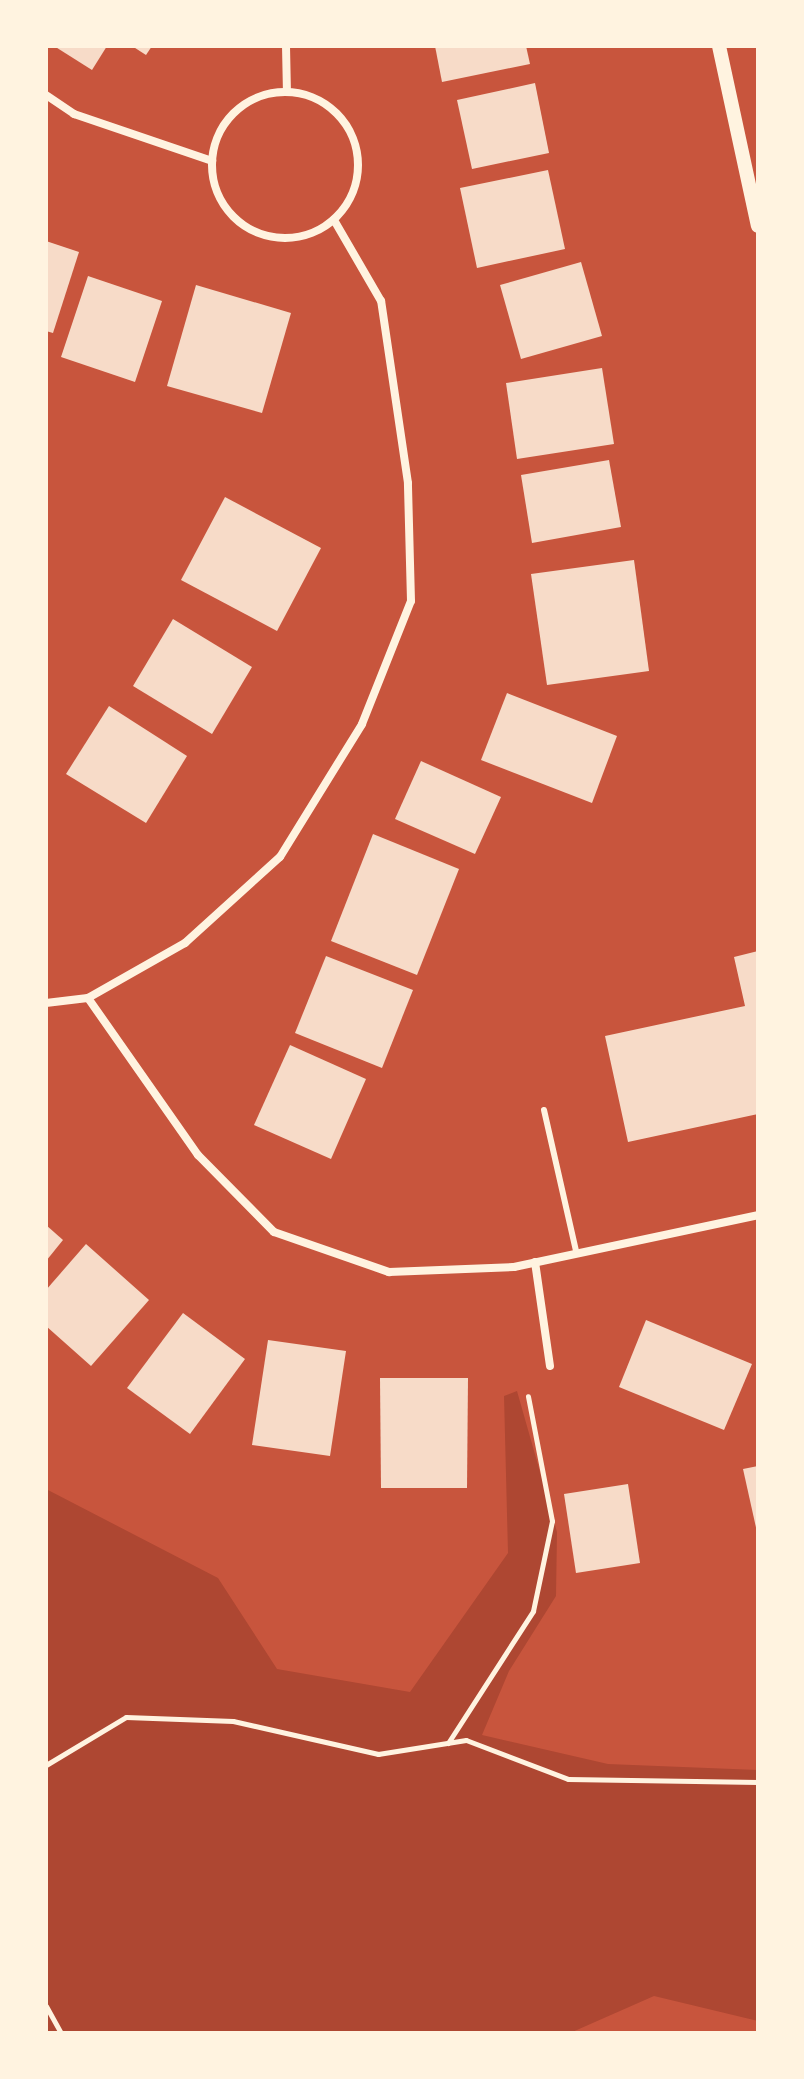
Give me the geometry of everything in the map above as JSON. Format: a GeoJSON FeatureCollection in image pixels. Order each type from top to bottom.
{"type":"FeatureCollection","features":[{"type":"Feature","properties":{"kind":"street"},"geometry":{"type":"LineString","coordinates":[[286,46],[287,92]]}},
{"type":"Feature","properties":{"kind":"street"},"geometry":{"type":"LineString","coordinates":[[719,46],[758,226]]}},
{"type":"Feature","properties":{"kind":"street"},"geometry":{"type":"LineString","coordinates":[[287,92],[312,97],[334,110],[356,145],[354,192],[334,220],[298,238],[253,231],[232,216],[216,192],[212,161],[217,136],[242,106],[287,92]]}},
{"type":"Feature","properties":{"kind":"street"},"geometry":{"type":"LineString","coordinates":[[46,95],[74,114],[212,161]]}},
{"type":"Feature","properties":{"kind":"street"},"geometry":{"type":"LineString","coordinates":[[46,1003],[88,998],[185,943],[280,857],[362,724],[411,601],[408,483],[381,301],[334,220]]}},
{"type":"Feature","properties":{"kind":"street"},"geometry":{"type":"LineString","coordinates":[[88,998],[198,1155],[274,1232],[389,1272],[535,1262],[758,1215]]}},
{"type":"Feature","properties":{"kind":"street"},"geometry":{"type":"LineString","coordinates":[[535,1262],[550,1366]]}},
{"type":"Feature","properties":{"kind":"lane"},"geometry":{"type":"LineString","coordinates":[[544,1110],[576,1251]]}},
{"type":"Feature","properties":{"kind":"path"},"geometry":{"type":"LineString","coordinates":[[448,1743],[533,1611],[552,1521],[526,1399],[550,1366]]}},
{"type":"Feature","properties":{"kind":"path"},"geometry":{"type":"LineString","coordinates":[[46,1765],[126,1717],[233,1721],[378,1754],[466,1740],[568,1779],[758,1782]]}},
{"type":"Feature","properties":{"kind":"path"},"geometry":{"type":"LineString","coordinates":[[46,2006],[61,2033]]}},
{"type":"Feature","properties":{"kind":"shaded area"},"geometry":{"type":"Polygon","coordinates":[[[517,1391],[557,1532],[556,1596],[509,1671],[482,1735],[608,1764],[758,1770],[758,2021],[654,1996],[570,2033],[46,2033],[46,1489],[218,1578],[277,1669],[410,1692],[508,1553],[504,1396],[517,1391]]]}},
{"type":"Feature","properties":{"kind":"building"},"geometry":{"type":"Polygon","coordinates":[[[54,46],[107,46],[92,70],[54,46]]]}},
{"type":"Feature","properties":{"kind":"building"},"geometry":{"type":"Polygon","coordinates":[[[132,46],[152,46],[146,55],[132,46]]]}},
{"type":"Feature","properties":{"kind":"building"},"geometry":{"type":"Polygon","coordinates":[[[435,46],[526,46],[530,64],[442,82],[435,46]]]}},
{"type":"Feature","properties":{"kind":"building"},"geometry":{"type":"Polygon","coordinates":[[[535,83],[549,153],[472,169],[457,100],[535,83]]]}},
{"type":"Feature","properties":{"kind":"building"},"geometry":{"type":"Polygon","coordinates":[[[548,170],[565,249],[477,268],[460,188],[548,170]]]}},
{"type":"Feature","properties":{"kind":"building"},"geometry":{"type":"Polygon","coordinates":[[[46,241],[79,252],[53,333],[46,331],[46,241]]]}},
{"type":"Feature","properties":{"kind":"building"},"geometry":{"type":"Polygon","coordinates":[[[581,262],[602,336],[521,359],[500,285],[581,262]]]}},
{"type":"Feature","properties":{"kind":"building"},"geometry":{"type":"Polygon","coordinates":[[[88,276],[162,301],[135,382],[61,357],[88,276]]]}},
{"type":"Feature","properties":{"kind":"building"},"geometry":{"type":"Polygon","coordinates":[[[196,285],[291,313],[262,413],[167,386],[196,285]]]}},
{"type":"Feature","properties":{"kind":"building"},"geometry":{"type":"Polygon","coordinates":[[[602,368],[614,444],[517,459],[506,383],[602,368]]]}},
{"type":"Feature","properties":{"kind":"building"},"geometry":{"type":"Polygon","coordinates":[[[609,460],[621,527],[532,543],[521,475],[609,460]]]}},
{"type":"Feature","properties":{"kind":"building"},"geometry":{"type":"Polygon","coordinates":[[[225,497],[321,548],[277,631],[181,580],[225,497]]]}},
{"type":"Feature","properties":{"kind":"building"},"geometry":{"type":"Polygon","coordinates":[[[634,560],[649,671],[547,685],[531,574],[634,560]]]}},
{"type":"Feature","properties":{"kind":"building"},"geometry":{"type":"Polygon","coordinates":[[[173,619],[252,667],[212,734],[133,686],[173,619]]]}},
{"type":"Feature","properties":{"kind":"building"},"geometry":{"type":"Polygon","coordinates":[[[507,693],[617,736],[592,803],[481,760],[507,693]]]}},
{"type":"Feature","properties":{"kind":"building"},"geometry":{"type":"Polygon","coordinates":[[[109,706],[187,756],[146,823],[66,774],[109,706]]]}},
{"type":"Feature","properties":{"kind":"building"},"geometry":{"type":"Polygon","coordinates":[[[421,761],[501,797],[475,854],[395,819],[421,761]]]}},
{"type":"Feature","properties":{"kind":"building"},"geometry":{"type":"Polygon","coordinates":[[[373,834],[459,869],[417,975],[331,941],[373,834]]]}},
{"type":"Feature","properties":{"kind":"building"},"geometry":{"type":"Polygon","coordinates":[[[758,951],[758,1114],[628,1142],[605,1036],[745,1006],[734,957],[758,951]]]}},
{"type":"Feature","properties":{"kind":"building"},"geometry":{"type":"Polygon","coordinates":[[[326,956],[413,990],[382,1068],[295,1033],[326,956]]]}},
{"type":"Feature","properties":{"kind":"building"},"geometry":{"type":"Polygon","coordinates":[[[290,1045],[366,1079],[331,1159],[254,1125],[290,1045]]]}},
{"type":"Feature","properties":{"kind":"building"},"geometry":{"type":"Polygon","coordinates":[[[46,1225],[63,1240],[46,1261],[46,1225]]]}},
{"type":"Feature","properties":{"kind":"building"},"geometry":{"type":"Polygon","coordinates":[[[86,1244],[149,1300],[91,1366],[46,1326],[46,1290],[86,1244]]]}},
{"type":"Feature","properties":{"kind":"building"},"geometry":{"type":"Polygon","coordinates":[[[183,1313],[245,1359],[190,1434],[127,1388],[183,1313]]]}},
{"type":"Feature","properties":{"kind":"building"},"geometry":{"type":"Polygon","coordinates":[[[646,1320],[752,1364],[724,1430],[619,1387],[646,1320]]]}},
{"type":"Feature","properties":{"kind":"building"},"geometry":{"type":"Polygon","coordinates":[[[268,1340],[346,1351],[330,1456],[252,1445],[268,1340]]]}},
{"type":"Feature","properties":{"kind":"building"},"geometry":{"type":"Polygon","coordinates":[[[380,1378],[468,1378],[467,1488],[381,1488],[380,1378]]]}},
{"type":"Feature","properties":{"kind":"building"},"geometry":{"type":"Polygon","coordinates":[[[758,1466],[758,1531],[757,1532],[743,1469],[758,1466]]]}},
{"type":"Feature","properties":{"kind":"building"},"geometry":{"type":"Polygon","coordinates":[[[628,1484],[640,1563],[576,1573],[564,1494],[628,1484]]]}}]}
